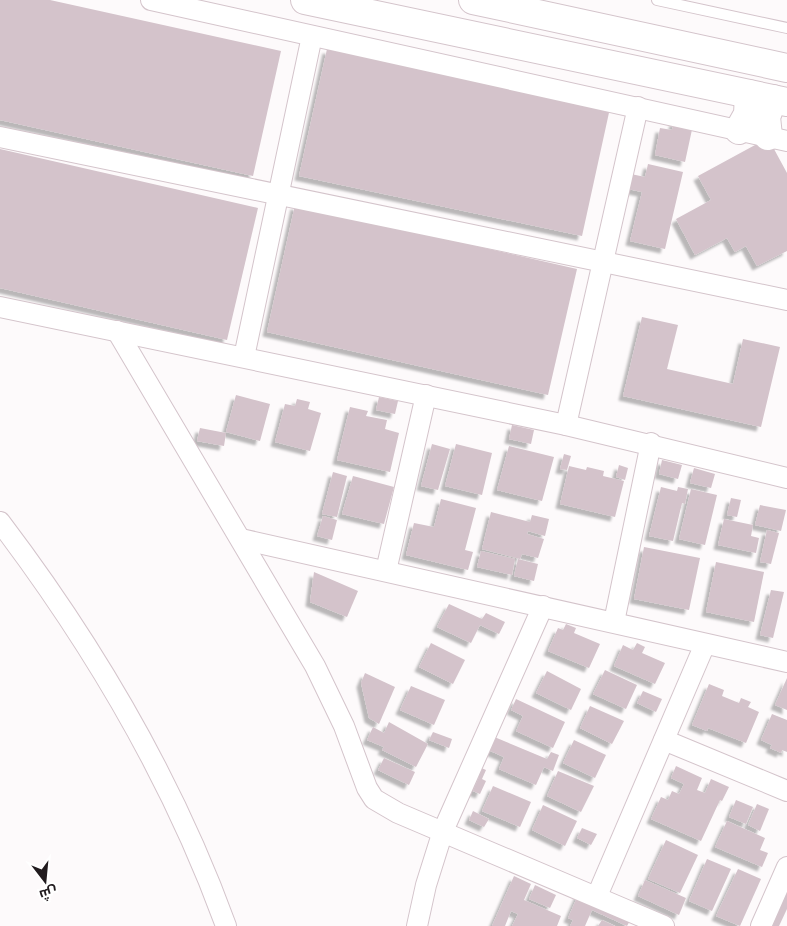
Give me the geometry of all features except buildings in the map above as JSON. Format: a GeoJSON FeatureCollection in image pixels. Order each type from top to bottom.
{"type":"FeatureCollection","features":[{"type":"Feature","properties":{"kind":"main road"},"geometry":{"type":"LineString","coordinates":[[305,0],[770,98]]}},
{"type":"Feature","properties":{"kind":"main road"},"geometry":{"type":"LineString","coordinates":[[473,0],[510,4],[787,68]]}},
{"type":"Feature","properties":{"kind":"main road"},"geometry":{"type":"LineString","coordinates":[[739,130],[748,114],[770,98]]}},
{"type":"Feature","properties":{"kind":"main road"},"geometry":{"type":"LineString","coordinates":[[770,98],[766,117],[777,139]]}},
{"type":"Feature","properties":{"kind":"street"},"geometry":{"type":"LineString","coordinates":[[151,0],[777,139]]}},
{"type":"Feature","properties":{"kind":"street"},"geometry":{"type":"LineString","coordinates":[[244,357],[312,36]]}},
{"type":"Feature","properties":{"kind":"street"},"geometry":{"type":"LineString","coordinates":[[566,425],[638,107]]}},
{"type":"Feature","properties":{"kind":"street"},"geometry":{"type":"LineString","coordinates":[[0,137],[603,260],[787,300]]}},
{"type":"Feature","properties":{"kind":"street"},"geometry":{"type":"LineString","coordinates":[[0,306],[651,443],[787,478]]}},
{"type":"Feature","properties":{"kind":"street"},"geometry":{"type":"LineString","coordinates":[[117,331],[323,681],[344,726],[367,788],[374,799],[385,807],[597,896],[659,925]]}},
{"type":"Feature","properties":{"kind":"street"},"geometry":{"type":"LineString","coordinates":[[386,571],[426,395]]}},
{"type":"Feature","properties":{"kind":"street"},"geometry":{"type":"LineString","coordinates":[[614,622],[651,443]]}},
{"type":"Feature","properties":{"kind":"street"},"geometry":{"type":"LineString","coordinates":[[0,522],[89,650],[138,731],[182,816],[226,926]]}},
{"type":"Feature","properties":{"kind":"street"},"geometry":{"type":"LineString","coordinates":[[241,539],[787,662]]}},
{"type":"Feature","properties":{"kind":"street"},"geometry":{"type":"LineString","coordinates":[[417,926],[426,885],[442,831],[543,606]]}},
{"type":"Feature","properties":{"kind":"street"},"geometry":{"type":"LineString","coordinates":[[597,896],[705,644]]}},
{"type":"Feature","properties":{"kind":"street"},"geometry":{"type":"LineString","coordinates":[[664,740],[787,791]]}},
{"type":"Feature","properties":{"kind":"street"},"geometry":{"type":"LineString","coordinates":[[761,926],[787,867]]}},
{"type":"Feature","properties":{"kind":"lane"},"geometry":{"type":"LineString","coordinates":[[657,0],[787,28]]}}]}
